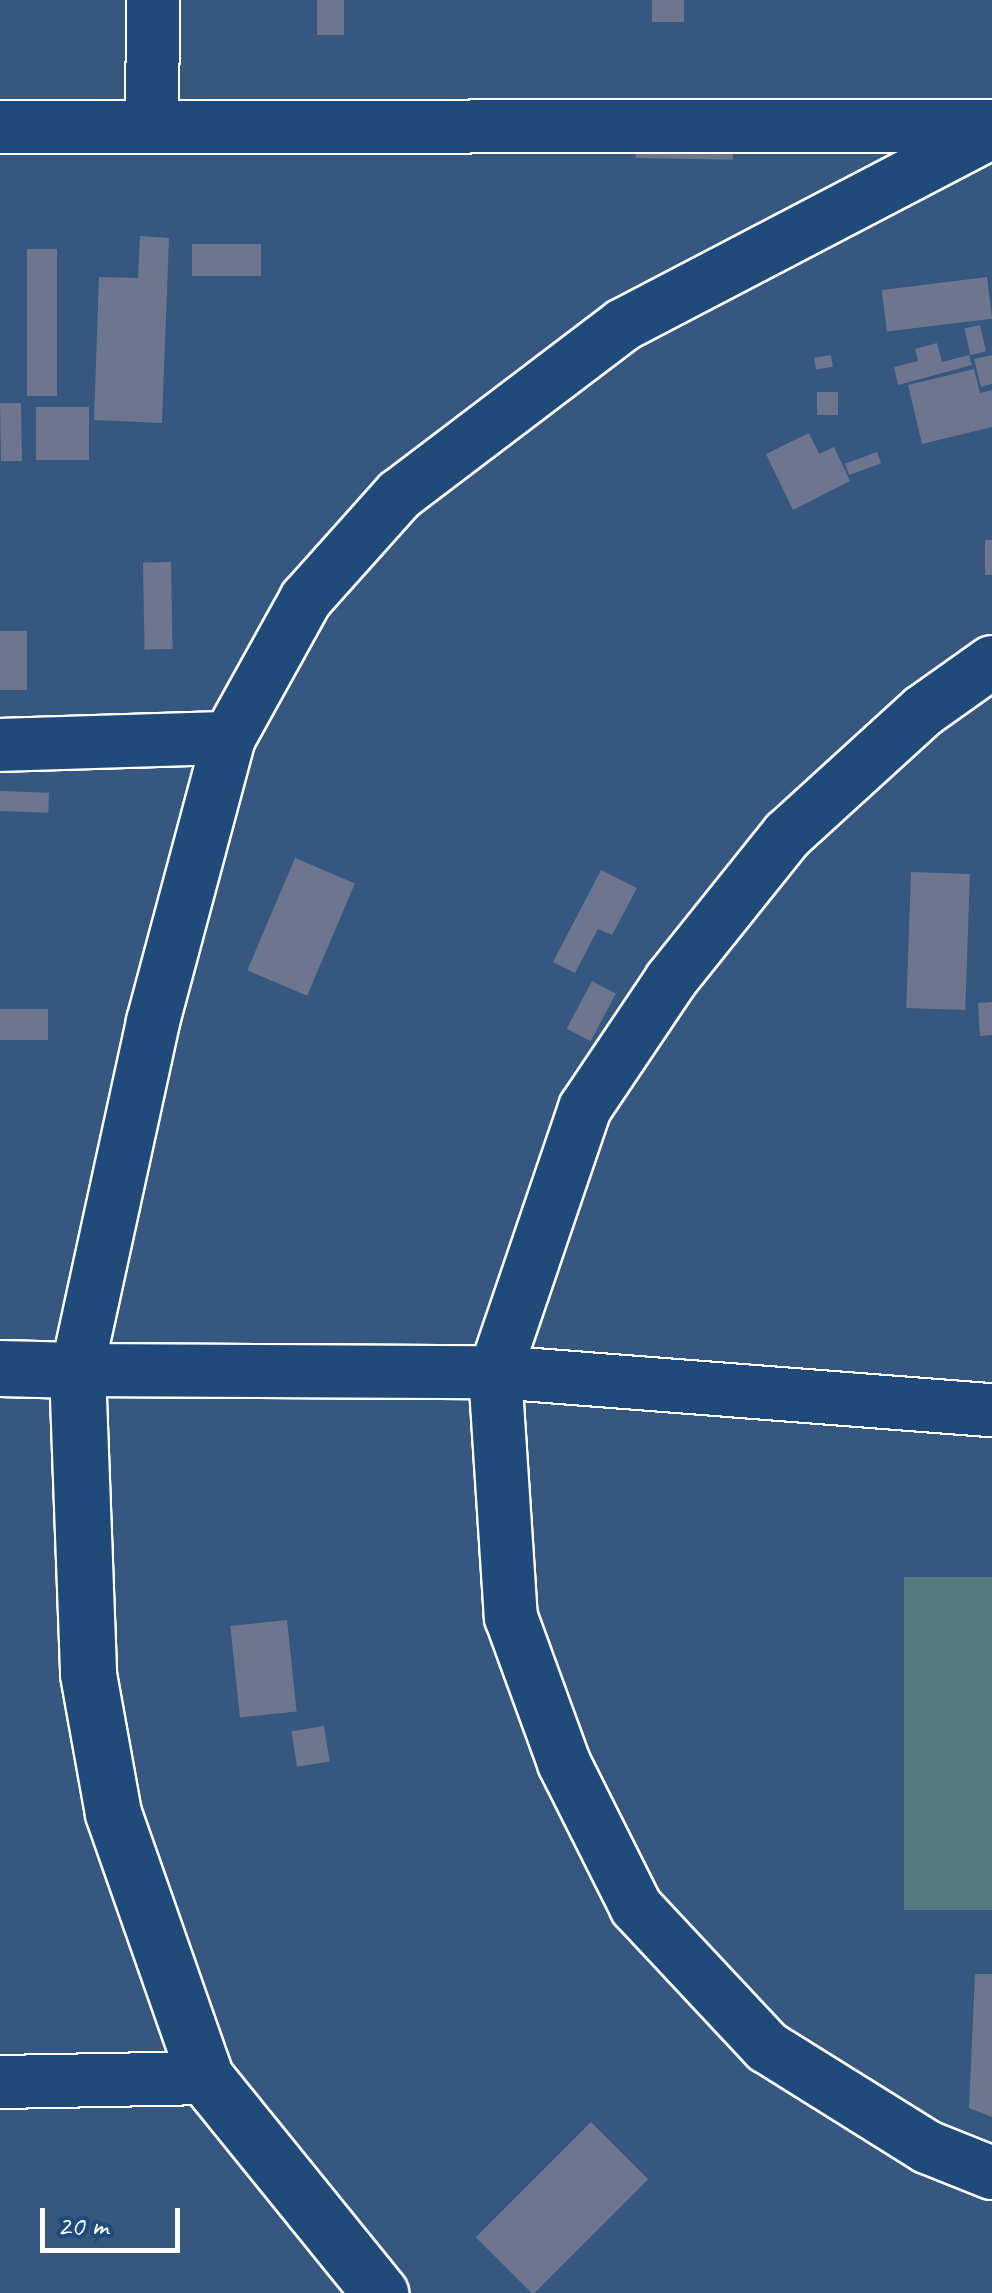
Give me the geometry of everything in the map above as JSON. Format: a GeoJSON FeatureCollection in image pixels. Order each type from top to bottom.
{"type":"FeatureCollection","features":[{"type":"Feature","properties":{"kind":"street"},"geometry":{"type":"LineString","coordinates":[[152,123],[153,0]]}},
{"type":"Feature","properties":{"kind":"street"},"geometry":{"type":"LineString","coordinates":[[0,127],[152,123],[992,129]]}},
{"type":"Feature","properties":{"kind":"street"},"geometry":{"type":"LineString","coordinates":[[380,2293],[206,2078],[110,1796],[88,1674],[77,1370],[152,1022],[229,738],[306,599],[399,495],[515,400],[624,325],[992,129]]}},
{"type":"Feature","properties":{"kind":"street"},"geometry":{"type":"LineString","coordinates":[[992,662],[923,712],[787,835],[671,980],[586,1108],[494,1372],[511,1617],[564,1763],[636,1907],[767,2047],[926,2147],[992,2172]]}},
{"type":"Feature","properties":{"kind":"street"},"geometry":{"type":"LineString","coordinates":[[0,746],[229,738]]}},
{"type":"Feature","properties":{"kind":"street"},"geometry":{"type":"LineString","coordinates":[[0,1368],[494,1372],[992,1410]]}},
{"type":"Feature","properties":{"kind":"street"},"geometry":{"type":"LineString","coordinates":[[0,2082],[206,2078]]}},
{"type":"Feature","properties":{"kind":"green space"},"geometry":{"type":"Polygon","coordinates":[[[904,1577],[992,1577],[992,1910],[904,1910],[904,1577]]]}},
{"type":"Feature","properties":{"kind":"building"},"geometry":{"type":"Polygon","coordinates":[[[317,0],[344,0],[344,35],[317,35],[317,0]]]}},
{"type":"Feature","properties":{"kind":"building"},"geometry":{"type":"Polygon","coordinates":[[[652,0],[684,0],[684,22],[652,22],[652,0]]]}},
{"type":"Feature","properties":{"kind":"building"},"geometry":{"type":"Polygon","coordinates":[[[636,141],[733,143],[733,160],[636,158],[636,141]]]}},
{"type":"Feature","properties":{"kind":"building"},"geometry":{"type":"Polygon","coordinates":[[[140,236],[169,238],[162,423],[94,420],[99,277],[138,278],[140,236]]]}},
{"type":"Feature","properties":{"kind":"building"},"geometry":{"type":"Polygon","coordinates":[[[192,244],[261,244],[261,276],[192,276],[192,244]]]}},
{"type":"Feature","properties":{"kind":"building"},"geometry":{"type":"Polygon","coordinates":[[[27,249],[57,249],[57,396],[27,396],[27,249]]]}},
{"type":"Feature","properties":{"kind":"building"},"geometry":{"type":"Polygon","coordinates":[[[987,277],[992,319],[887,332],[882,290],[987,277]]]}},
{"type":"Feature","properties":{"kind":"building"},"geometry":{"type":"Polygon","coordinates":[[[980,325],[986,351],[970,355],[964,329],[980,325]]]}},
{"type":"Feature","properties":{"kind":"building"},"geometry":{"type":"Polygon","coordinates":[[[937,343],[942,362],[969,355],[972,365],[898,385],[894,367],[918,361],[915,349],[937,343]]]}},
{"type":"Feature","properties":{"kind":"building"},"geometry":{"type":"Polygon","coordinates":[[[831,355],[833,367],[816,370],[814,358],[831,355]]]}},
{"type":"Feature","properties":{"kind":"building"},"geometry":{"type":"Polygon","coordinates":[[[992,355],[992,384],[981,387],[974,359],[992,355]]]}},
{"type":"Feature","properties":{"kind":"building"},"geometry":{"type":"Polygon","coordinates":[[[974,369],[980,393],[992,390],[992,427],[922,444],[908,385],[974,369]]]}},
{"type":"Feature","properties":{"kind":"building"},"geometry":{"type":"Polygon","coordinates":[[[817,392],[838,392],[838,415],[817,415],[817,392]]]}},
{"type":"Feature","properties":{"kind":"building"},"geometry":{"type":"Polygon","coordinates":[[[0,403],[21,403],[22,461],[1,461],[0,403]]]}},
{"type":"Feature","properties":{"kind":"building"},"geometry":{"type":"Polygon","coordinates":[[[36,407],[89,407],[89,460],[36,460],[36,407]]]}},
{"type":"Feature","properties":{"kind":"building"},"geometry":{"type":"Polygon","coordinates":[[[809,433],[819,454],[834,447],[850,481],[793,510],[766,454],[809,433]]]}},
{"type":"Feature","properties":{"kind":"building"},"geometry":{"type":"Polygon","coordinates":[[[877,452],[881,463],[849,475],[845,464],[877,452]]]}},
{"type":"Feature","properties":{"kind":"building"},"geometry":{"type":"Polygon","coordinates":[[[985,540],[992,540],[992,575],[985,575],[985,540]]]}},
{"type":"Feature","properties":{"kind":"building"},"geometry":{"type":"Polygon","coordinates":[[[143,562],[171,562],[173,649],[145,649],[143,562]]]}},
{"type":"Feature","properties":{"kind":"building"},"geometry":{"type":"Polygon","coordinates":[[[0,631],[27,631],[27,690],[0,690],[0,631]]]}},
{"type":"Feature","properties":{"kind":"building"},"geometry":{"type":"Polygon","coordinates":[[[0,791],[49,793],[48,813],[0,811],[0,791]]]}},
{"type":"Feature","properties":{"kind":"building"},"geometry":{"type":"Polygon","coordinates":[[[295,858],[355,883],[307,996],[247,970],[295,858]]]}},
{"type":"Feature","properties":{"kind":"building"},"geometry":{"type":"Polygon","coordinates":[[[601,870],[637,888],[612,935],[598,929],[575,973],[553,962],[601,870]]]}},
{"type":"Feature","properties":{"kind":"building"},"geometry":{"type":"Polygon","coordinates":[[[911,872],[970,874],[965,1010],[906,1008],[911,872]]]}},
{"type":"Feature","properties":{"kind":"building"},"geometry":{"type":"Polygon","coordinates":[[[592,981],[616,994],[590,1041],[567,1029],[592,981]]]}},
{"type":"Feature","properties":{"kind":"building"},"geometry":{"type":"Polygon","coordinates":[[[992,1002],[992,1035],[980,1036],[978,1003],[992,1002]]]}},
{"type":"Feature","properties":{"kind":"building"},"geometry":{"type":"Polygon","coordinates":[[[0,1009],[48,1009],[48,1040],[0,1040],[0,1009]]]}},
{"type":"Feature","properties":{"kind":"building"},"geometry":{"type":"Polygon","coordinates":[[[287,1620],[297,1711],[240,1717],[230,1626],[287,1620]]]}},
{"type":"Feature","properties":{"kind":"building"},"geometry":{"type":"Polygon","coordinates":[[[324,1726],[330,1762],[297,1767],[291,1731],[324,1726]]]}},
{"type":"Feature","properties":{"kind":"building"},"geometry":{"type":"Polygon","coordinates":[[[975,1974],[992,1974],[992,2117],[969,2108],[975,1974]]]}},
{"type":"Feature","properties":{"kind":"building"},"geometry":{"type":"Polygon","coordinates":[[[591,2122],[648,2179],[535,2293],[476,2237],[591,2122]]]}}]}
